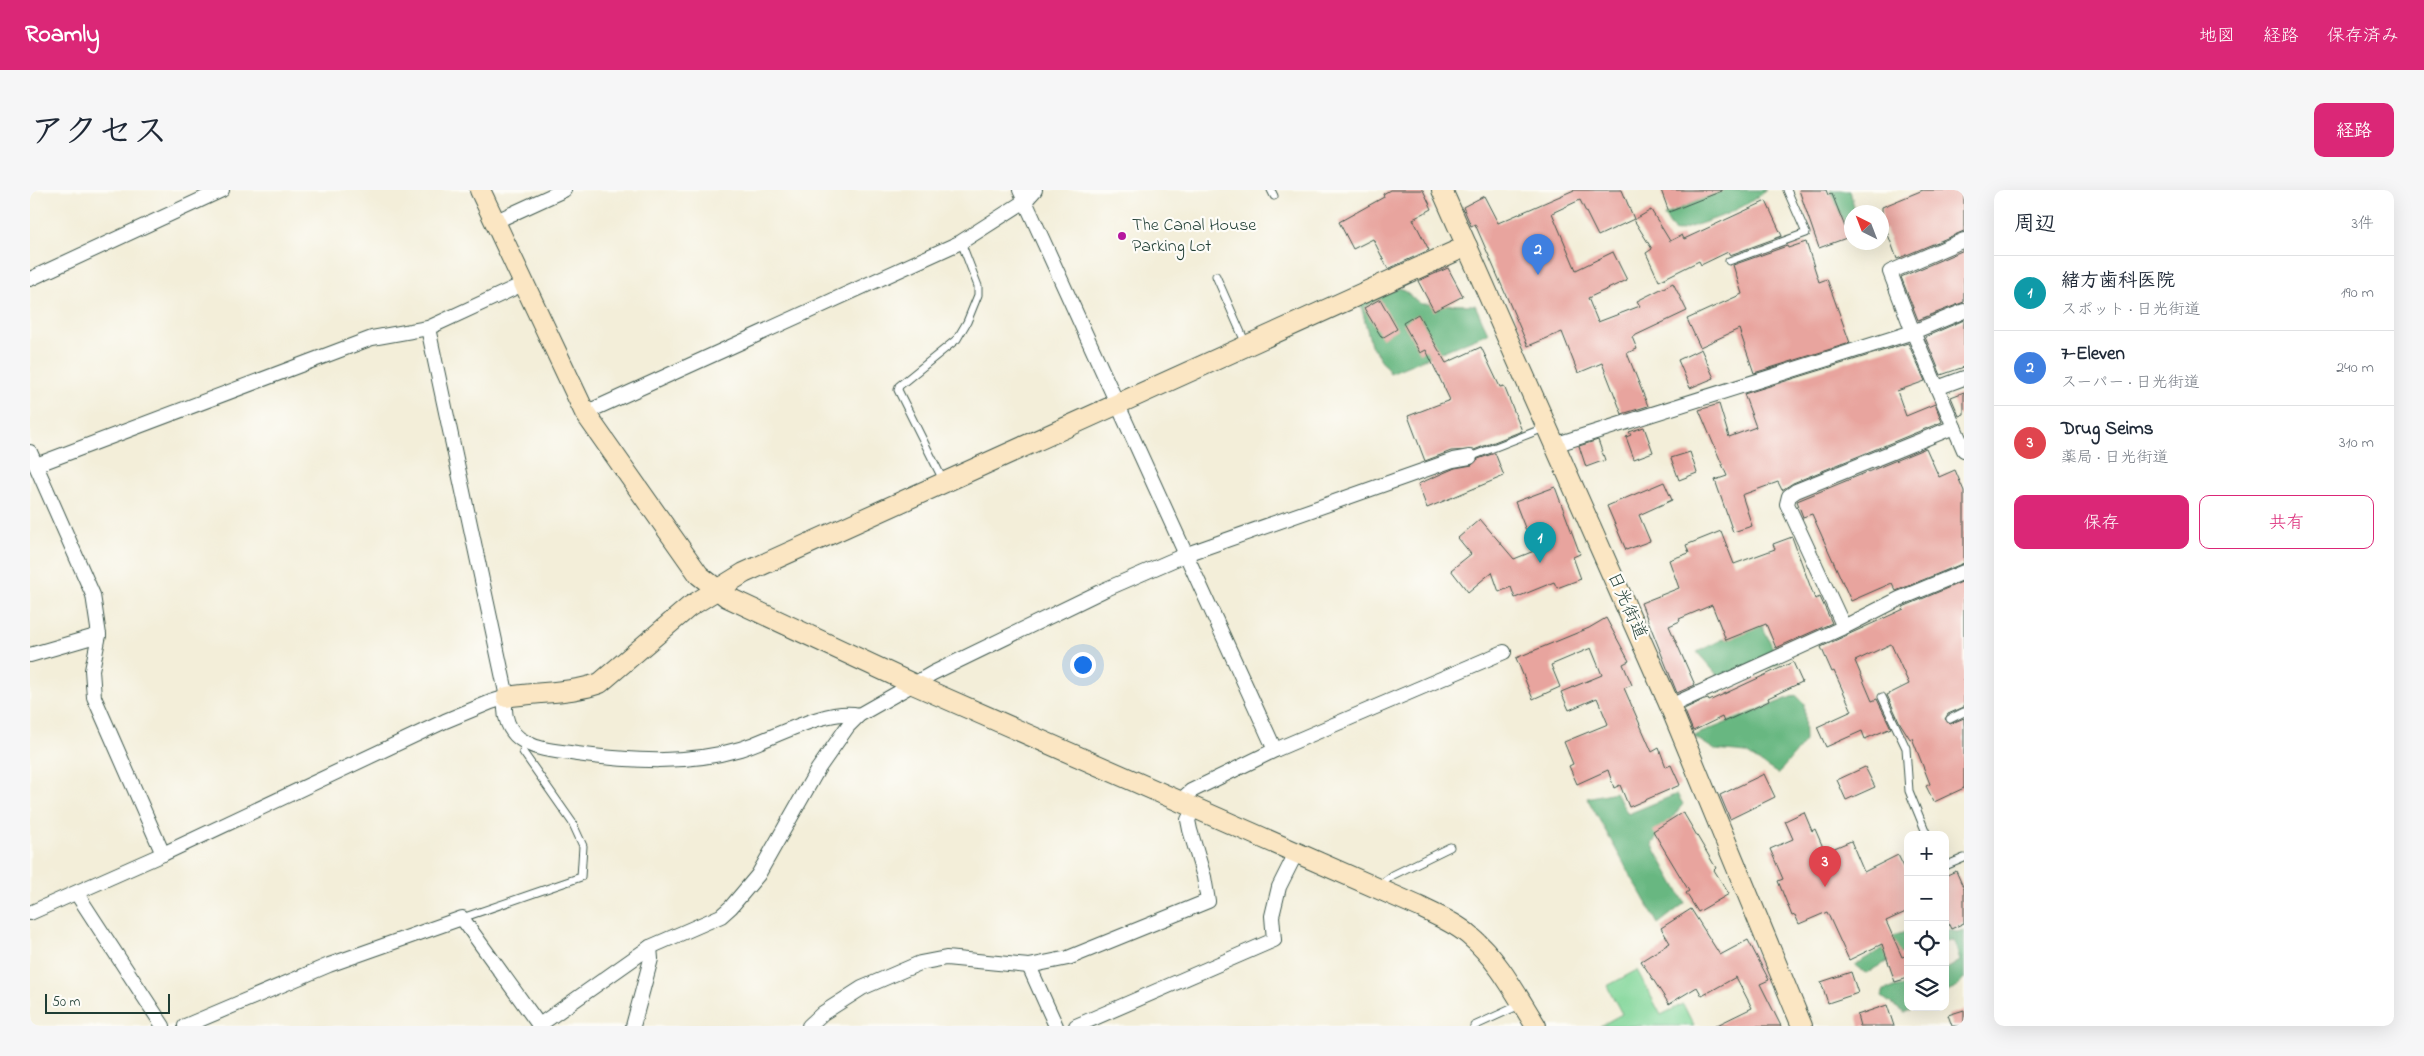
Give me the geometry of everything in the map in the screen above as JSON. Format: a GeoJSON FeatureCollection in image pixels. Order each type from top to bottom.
{"type":"FeatureCollection","features":[{"type":"Feature","properties":{"kind":"street"},"geometry":{"type":"LineString","coordinates":[[30,279],[222,190]]}},
{"type":"Feature","properties":{"kind":"street"},"geometry":{"type":"LineString","coordinates":[[480,190],[585,414],[699,575],[715,589],[727,597],[912,684],[1381,890],[1453,924],[1486,951],[1536,1026]]}},
{"type":"Feature","properties":{"kind":"street"},"geometry":{"type":"LineString","coordinates":[[494,222],[564,190]]}},
{"type":"Feature","properties":{"kind":"street"},"geometry":{"type":"LineString","coordinates":[[585,414],[961,242],[1022,196],[1035,190]]}},
{"type":"Feature","properties":{"kind":"street","name":"日光街道"},"geometry":{"type":"LineString","coordinates":[[1442,190],[1670,706],[1802,1026]]}},
{"type":"Feature","properties":{"kind":"street"},"geometry":{"type":"LineString","coordinates":[[1022,196],[1275,750]]}},
{"type":"Feature","properties":{"kind":"street"},"geometry":{"type":"LineString","coordinates":[[1964,240],[1890,272],[1913,332],[1964,450]]}},
{"type":"Feature","properties":{"kind":"street"},"geometry":{"type":"LineString","coordinates":[[30,913],[77,894],[445,721],[491,702],[507,697],[538,692],[586,688],[600,683],[689,607],[715,589],[744,573],[1467,246]]}},
{"type":"Feature","properties":{"kind":"street"},"geometry":{"type":"LineString","coordinates":[[36,465],[372,338],[428,328],[523,284]]}},
{"type":"Feature","properties":{"kind":"street"},"geometry":{"type":"LineString","coordinates":[[1550,436],[1913,332],[1964,311]]}},
{"type":"Feature","properties":{"kind":"street"},"geometry":{"type":"LineString","coordinates":[[428,328],[507,697],[503,708],[510,728],[522,746],[560,752],[642,760],[674,760],[702,757],[740,749],[804,724],[846,712],[859,715]]}},
{"type":"Feature","properties":{"kind":"street"},"geometry":{"type":"LineString","coordinates":[[1937,388],[1964,378]]}},
{"type":"Feature","properties":{"kind":"street"},"geometry":{"type":"LineString","coordinates":[[1844,627],[1787,504],[1789,496],[1796,491],[1954,427]]}},
{"type":"Feature","properties":{"kind":"street"},"geometry":{"type":"LineString","coordinates":[[30,452],[93,595],[99,635],[92,670],[94,697],[163,854]]}},
{"type":"Feature","properties":{"kind":"street"},"geometry":{"type":"LineString","coordinates":[[185,1026],[329,965],[462,918],[539,1026],[650,947],[721,916],[744,894],[758,875],[823,762],[848,726],[859,715],[912,684],[1104,590],[1187,554],[1453,460],[1470,457]]}},
{"type":"Feature","properties":{"kind":"street"},"geometry":{"type":"LineString","coordinates":[[1670,706],[1844,627],[1899,599],[1964,572]]}},
{"type":"Feature","properties":{"kind":"street"},"geometry":{"type":"LineString","coordinates":[[30,655],[99,635]]}},
{"type":"Feature","properties":{"kind":"street"},"geometry":{"type":"LineString","coordinates":[[809,1026],[823,1013],[862,988],[920,962],[946,958],[1029,966],[1068,958],[1208,901],[1204,877],[1188,820],[1187,804],[1191,791],[1275,750],[1504,652]]}},
{"type":"Feature","properties":{"kind":"street"},"geometry":{"type":"LineString","coordinates":[[1076,1026],[1274,940],[1272,916],[1279,887],[1296,853]]}},
{"type":"Feature","properties":{"kind":"street"},"geometry":{"type":"LineString","coordinates":[[77,894],[163,1026]]}},
{"type":"Feature","properties":{"kind":"street"},"geometry":{"type":"LineString","coordinates":[[633,1026],[651,959],[650,947]]}},
{"type":"Feature","properties":{"kind":"street"},"geometry":{"type":"LineString","coordinates":[[1029,966],[1056,1026]]}},
{"type":"Feature","properties":{"kind":"lane"},"geometry":{"type":"LineString","coordinates":[[1729,261],[1806,233],[1787,190]]}},
{"type":"Feature","properties":{"kind":"lane"},"geometry":{"type":"LineString","coordinates":[[944,483],[898,390],[899,386],[957,339],[978,295],[978,286],[961,242]]}},
{"type":"Feature","properties":{"kind":"lane"},"geometry":{"type":"LineString","coordinates":[[1216,276],[1246,345]]}},
{"type":"Feature","properties":{"kind":"lane"},"geometry":{"type":"LineString","coordinates":[[1470,457],[1550,436]]}},
{"type":"Feature","properties":{"kind":"lane"},"geometry":{"type":"LineString","coordinates":[[1882,697],[1906,748],[1909,791],[1925,831]]}},
{"type":"Feature","properties":{"kind":"lane"},"geometry":{"type":"LineString","coordinates":[[1950,719],[1964,712]]}},
{"type":"Feature","properties":{"kind":"lane"},"geometry":{"type":"LineString","coordinates":[[462,918],[581,877],[583,846],[572,822],[522,746]]}},
{"type":"Feature","properties":{"kind":"lane"},"geometry":{"type":"LineString","coordinates":[[1381,890],[1385,881],[1392,875],[1450,847]]}},
{"type":"Feature","properties":{"kind":"lane"},"geometry":{"type":"LineString","coordinates":[[1949,864],[1964,858]]}},
{"type":"Feature","properties":{"kind":"lane"},"geometry":{"type":"LineString","coordinates":[[1474,1026],[1522,1004]]}},
{"type":"Feature","properties":{"kind":"green space"},"geometry":{"type":"Polygon","coordinates":[[[1701,190],[1766,190],[1745,205],[1711,220],[1675,232],[1664,216],[1701,199],[1701,190]]]}},
{"type":"Feature","properties":{"kind":"green space"},"geometry":{"type":"Polygon","coordinates":[[[1830,190],[1850,190],[1853,205],[1844,205],[1844,223],[1830,190]]]}},
{"type":"Feature","properties":{"kind":"green space"},"geometry":{"type":"Polygon","coordinates":[[[1400,288],[1421,304],[1475,305],[1488,333],[1390,373],[1371,345],[1360,302],[1400,288]]]}},
{"type":"Feature","properties":{"kind":"green space"},"geometry":{"type":"Polygon","coordinates":[[[1760,621],[1780,663],[1727,686],[1697,652],[1760,621]]]}},
{"type":"Feature","properties":{"kind":"green space"},"geometry":{"type":"Polygon","coordinates":[[[1796,695],[1804,703],[1805,741],[1778,774],[1746,753],[1715,750],[1693,736],[1796,695]]]}},
{"type":"Feature","properties":{"kind":"green space"},"geometry":{"type":"Polygon","coordinates":[[[1615,792],[1628,814],[1677,794],[1683,804],[1652,844],[1685,903],[1658,924],[1587,798],[1615,792]]]}},
{"type":"Feature","properties":{"kind":"green space"},"geometry":{"type":"Polygon","coordinates":[[[1949,930],[1957,932],[1964,930],[1964,979],[1956,988],[1949,991],[1949,968],[1960,961],[1954,941],[1949,942],[1949,930]]]}},
{"type":"Feature","properties":{"kind":"green space"},"geometry":{"type":"Polygon","coordinates":[[[1904,932],[1904,952],[1866,973],[1854,965],[1882,949],[1888,938],[1904,932]]]}},
{"type":"Feature","properties":{"kind":"green space"},"geometry":{"type":"Polygon","coordinates":[[[1637,970],[1661,1015],[1683,1004],[1694,1026],[1600,1026],[1622,1014],[1607,986],[1637,970]]]}},
{"type":"Feature","properties":{"kind":"green space"},"geometry":{"type":"Polygon","coordinates":[[[1904,986],[1904,1011],[1908,1011],[1904,1013],[1882,997],[1884,990],[1904,986]]]}},
{"type":"Feature","properties":{"kind":"building"},"geometry":{"type":"Polygon","coordinates":[[[1390,190],[1423,190],[1432,209],[1413,219],[1429,250],[1388,269],[1373,239],[1353,249],[1339,222],[1384,197],[1383,194],[1390,190]]]}},
{"type":"Feature","properties":{"kind":"building"},"geometry":{"type":"Polygon","coordinates":[[[1574,190],[1622,190],[1634,219],[1598,236],[1580,200],[1552,213],[1576,270],[1613,252],[1627,280],[1588,298],[1598,322],[1640,306],[1637,301],[1673,283],[1687,311],[1632,337],[1637,349],[1627,353],[1648,406],[1622,414],[1602,363],[1578,373],[1562,332],[1528,346],[1475,224],[1471,226],[1463,207],[1484,196],[1498,223],[1574,190]]]}},
{"type":"Feature","properties":{"kind":"building"},"geometry":{"type":"Polygon","coordinates":[[[1661,190],[1722,190],[1722,191],[1669,212],[1661,190]]]}},
{"type":"Feature","properties":{"kind":"building"},"geometry":{"type":"Polygon","coordinates":[[[1799,190],[1826,190],[1828,195],[1832,194],[1844,224],[1844,239],[1819,248],[1799,190]]]}},
{"type":"Feature","properties":{"kind":"building"},"geometry":{"type":"Polygon","coordinates":[[[1923,190],[1964,190],[1964,231],[1897,259],[1889,237],[1889,205],[1887,205],[1923,190]]]}},
{"type":"Feature","properties":{"kind":"building"},"geometry":{"type":"Polygon","coordinates":[[[1766,201],[1782,236],[1730,255],[1728,252],[1701,265],[1699,261],[1659,281],[1646,253],[1652,249],[1634,220],[1651,210],[1670,241],[1682,235],[1684,239],[1766,201]]]}},
{"type":"Feature","properties":{"kind":"building"},"geometry":{"type":"Polygon","coordinates":[[[1806,242],[1819,282],[1827,279],[1850,343],[1754,373],[1739,329],[1700,347],[1687,319],[1742,294],[1733,265],[1787,246],[1788,248],[1806,242]]]}},
{"type":"Feature","properties":{"kind":"building"},"geometry":{"type":"Polygon","coordinates":[[[1964,250],[1964,302],[1918,320],[1901,277],[1964,250]]]}},
{"type":"Feature","properties":{"kind":"building"},"geometry":{"type":"Polygon","coordinates":[[[1448,268],[1463,296],[1434,311],[1418,281],[1448,268]]]}},
{"type":"Feature","properties":{"kind":"building"},"geometry":{"type":"Polygon","coordinates":[[[1380,299],[1397,329],[1382,338],[1364,308],[1380,299]]]}},
{"type":"Feature","properties":{"kind":"building"},"geometry":{"type":"Polygon","coordinates":[[[1418,314],[1446,363],[1481,347],[1500,387],[1504,386],[1522,431],[1474,450],[1451,451],[1425,461],[1408,416],[1450,400],[1426,350],[1420,353],[1403,323],[1418,314]]]}},
{"type":"Feature","properties":{"kind":"building"},"geometry":{"type":"Polygon","coordinates":[[[1964,320],[1964,367],[1941,375],[1925,337],[1964,320]]]}},
{"type":"Feature","properties":{"kind":"building"},"geometry":{"type":"Polygon","coordinates":[[[1908,343],[1925,381],[1897,391],[1906,416],[1935,404],[1942,422],[1793,483],[1782,490],[1778,482],[1742,495],[1752,526],[1733,532],[1715,480],[1727,476],[1699,410],[1719,404],[1729,437],[1756,427],[1744,394],[1908,343]]]}},
{"type":"Feature","properties":{"kind":"building"},"geometry":{"type":"Polygon","coordinates":[[[1701,349],[1714,378],[1690,388],[1678,360],[1701,349]]]}},
{"type":"Feature","properties":{"kind":"building"},"geometry":{"type":"Polygon","coordinates":[[[1964,392],[1964,414],[1959,416],[1951,397],[1964,392]]]}},
{"type":"Feature","properties":{"kind":"building"},"geometry":{"type":"Polygon","coordinates":[[[1644,427],[1653,452],[1634,459],[1626,437],[1631,435],[1629,432],[1644,427]]]}},
{"type":"Feature","properties":{"kind":"building"},"geometry":{"type":"Polygon","coordinates":[[[1598,440],[1605,460],[1586,467],[1579,446],[1598,440]]]}},
{"type":"Feature","properties":{"kind":"building"},"geometry":{"type":"Polygon","coordinates":[[[1926,448],[1939,477],[1955,470],[1964,491],[1964,563],[1896,591],[1892,583],[1851,601],[1812,514],[1803,517],[1797,501],[1926,448]]]}},
{"type":"Feature","properties":{"kind":"building"},"geometry":{"type":"Polygon","coordinates":[[[1690,452],[1697,473],[1679,480],[1671,458],[1690,452]]]}},
{"type":"Feature","properties":{"kind":"building"},"geometry":{"type":"Polygon","coordinates":[[[1495,453],[1504,476],[1427,508],[1418,484],[1455,468],[1472,465],[1478,459],[1495,453]]]}},
{"type":"Feature","properties":{"kind":"building"},"geometry":{"type":"Polygon","coordinates":[[[1664,482],[1672,500],[1639,515],[1650,541],[1626,550],[1607,506],[1664,482]]]}},
{"type":"Feature","properties":{"kind":"building"},"geometry":{"type":"Polygon","coordinates":[[[1555,487],[1580,554],[1573,557],[1581,579],[1557,588],[1554,582],[1515,598],[1511,587],[1499,592],[1492,572],[1468,592],[1451,570],[1471,554],[1458,538],[1480,519],[1514,559],[1534,551],[1515,502],[1555,487]]]}},
{"type":"Feature","properties":{"kind":"building"},"geometry":{"type":"Polygon","coordinates":[[[1721,531],[1734,564],[1775,549],[1773,544],[1792,537],[1815,599],[1820,597],[1832,623],[1776,648],[1766,624],[1726,640],[1712,605],[1679,619],[1680,621],[1669,626],[1695,685],[1677,693],[1641,603],[1679,588],[1669,560],[1689,553],[1686,545],[1721,531]]]}},
{"type":"Feature","properties":{"kind":"building"},"geometry":{"type":"Polygon","coordinates":[[[1964,581],[1964,707],[1948,714],[1945,719],[1950,724],[1964,718],[1964,788],[1934,802],[1926,786],[1930,784],[1912,738],[1910,739],[1900,723],[1887,695],[1909,684],[1891,644],[1855,661],[1872,701],[1877,699],[1891,728],[1865,739],[1862,731],[1826,747],[1817,727],[1852,711],[1821,647],[1904,609],[1903,607],[1964,581]]]}},
{"type":"Feature","properties":{"kind":"building"},"geometry":{"type":"Polygon","coordinates":[[[1606,618],[1629,661],[1623,664],[1632,685],[1624,688],[1652,752],[1659,748],[1666,767],[1671,765],[1680,785],[1629,807],[1620,785],[1614,788],[1608,770],[1577,784],[1569,766],[1573,764],[1564,742],[1608,724],[1597,698],[1569,710],[1561,692],[1602,675],[1591,648],[1551,665],[1560,687],[1533,699],[1516,658],[1589,628],[1606,618]]]}},
{"type":"Feature","properties":{"kind":"building"},"geometry":{"type":"Polygon","coordinates":[[[1793,662],[1802,682],[1768,698],[1769,701],[1724,722],[1722,717],[1693,731],[1684,709],[1701,701],[1708,699],[1709,701],[1793,662]]]}},
{"type":"Feature","properties":{"kind":"building"},"geometry":{"type":"Polygon","coordinates":[[[1865,767],[1875,787],[1846,800],[1837,780],[1865,767]]]}},
{"type":"Feature","properties":{"kind":"building"},"geometry":{"type":"Polygon","coordinates":[[[1764,774],[1775,797],[1730,819],[1720,795],[1764,774]]]}},
{"type":"Feature","properties":{"kind":"building"},"geometry":{"type":"Polygon","coordinates":[[[1683,812],[1729,894],[1698,912],[1686,893],[1689,891],[1653,831],[1683,812]]]}},
{"type":"Feature","properties":{"kind":"building"},"geometry":{"type":"Polygon","coordinates":[[[1804,812],[1812,831],[1815,829],[1825,852],[1851,841],[1864,872],[1898,855],[1904,867],[1904,913],[1886,921],[1902,957],[1904,956],[1904,979],[1895,982],[1882,944],[1849,960],[1827,912],[1799,924],[1795,915],[1792,916],[1778,881],[1783,879],[1770,849],[1793,839],[1785,821],[1804,812]]]}},
{"type":"Feature","properties":{"kind":"building"},"geometry":{"type":"Polygon","coordinates":[[[1956,871],[1964,889],[1964,923],[1951,929],[1949,925],[1949,874],[1956,871]]]}},
{"type":"Feature","properties":{"kind":"building"},"geometry":{"type":"Polygon","coordinates":[[[1691,909],[1720,955],[1748,940],[1769,980],[1760,984],[1781,1026],[1715,1026],[1752,1008],[1736,977],[1702,996],[1697,987],[1669,1004],[1641,961],[1670,943],[1661,928],[1691,909]]]}},
{"type":"Feature","properties":{"kind":"building"},"geometry":{"type":"Polygon","coordinates":[[[1851,972],[1858,993],[1828,1003],[1821,982],[1851,972]]]}},
{"type":"Feature","properties":{"kind":"building"},"geometry":{"type":"Polygon","coordinates":[[[1887,1005],[1894,1026],[1860,1026],[1857,1015],[1887,1005]]]}},
{"type":"Feature","properties":{"kind":"building"},"geometry":{"type":"Polygon","coordinates":[[[1964,1010],[1964,1026],[1952,1026],[1948,1015],[1964,1010]]]}},
{"type":"Feature","properties":{"kind":"place","name":"The Canal House Parking Lot"},"geometry":{"type":"Point","coordinates":[1122,236]}},
{"type":"Feature","properties":{"kind":"place","name":"7-Eleven"},"geometry":{"type":"Point","coordinates":[1538,275]}},
{"type":"Feature","properties":{"kind":"place","name":"緒方歯科医院"},"geometry":{"type":"Point","coordinates":[1540,563]}},
{"type":"Feature","properties":{"kind":"place","name":"Drug Seims"},"geometry":{"type":"Point","coordinates":[1825,887]}}]}
